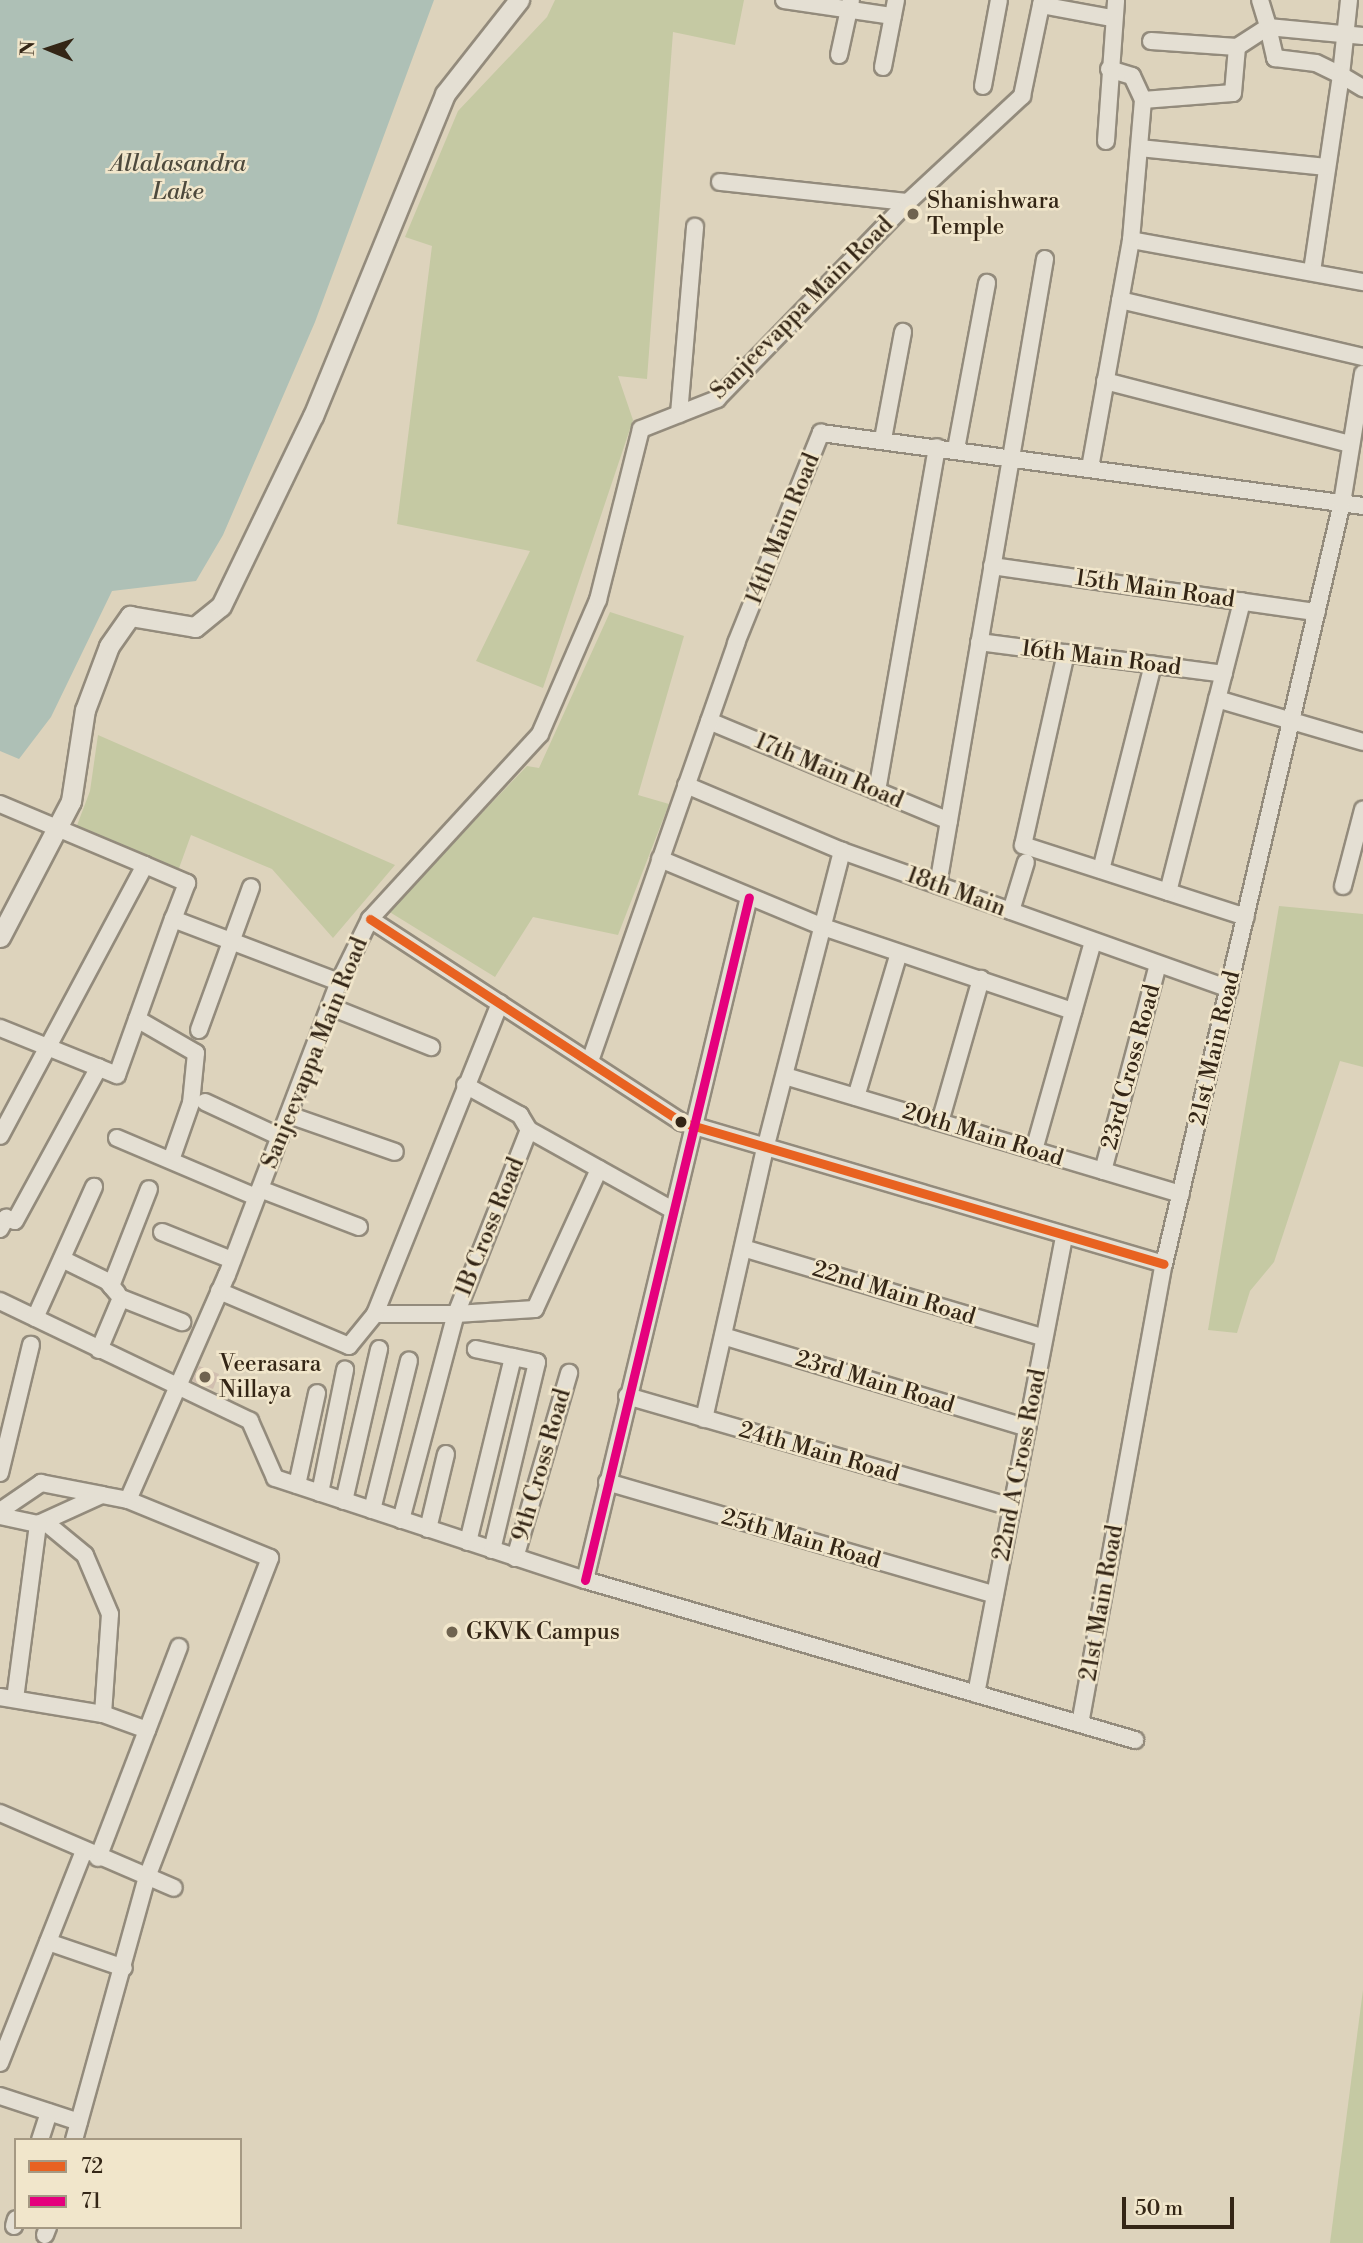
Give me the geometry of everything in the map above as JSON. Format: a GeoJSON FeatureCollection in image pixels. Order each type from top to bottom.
{"type":"FeatureCollection","features":[{"type":"Feature","properties":{"kind":"street"},"geometry":{"type":"LineString","coordinates":[[0,937],[71,801],[85,710],[108,646],[130,616],[195,627],[221,606],[313,416],[445,94],[519,0]]}},
{"type":"Feature","properties":{"kind":"street"},"geometry":{"type":"LineString","coordinates":[[784,0],[895,8],[883,67]]}},
{"type":"Feature","properties":{"kind":"street"},"geometry":{"type":"LineString","coordinates":[[983,86],[999,0]]}},
{"type":"Feature","properties":{"kind":"street"},"geometry":{"type":"LineString","coordinates":[[1106,141],[1111,18],[1116,0]]}},
{"type":"Feature","properties":{"kind":"street"},"geometry":{"type":"LineString","coordinates":[[1260,0],[1275,58],[1316,63],[1363,88]]}},
{"type":"Feature","properties":{"kind":"street"},"geometry":{"type":"LineString","coordinates":[[1311,271],[1341,75],[1349,0]]}},
{"type":"Feature","properties":{"kind":"street"},"geometry":{"type":"LineString","coordinates":[[1041,2],[1111,18]]}},
{"type":"Feature","properties":{"kind":"street","name":"Sanjeevappa Main Road"},"geometry":{"type":"LineString","coordinates":[[128,1500],[232,1261],[340,982],[370,919],[540,734],[598,600],[641,429],[717,399],[908,202],[1022,96],[1041,2]]}},
{"type":"Feature","properties":{"kind":"street"},"geometry":{"type":"LineString","coordinates":[[839,55],[850,4]]}},
{"type":"Feature","properties":{"kind":"street"},"geometry":{"type":"LineString","coordinates":[[1151,41],[1237,47],[1268,27],[1363,36]]}},
{"type":"Feature","properties":{"kind":"street"},"geometry":{"type":"LineString","coordinates":[[1143,100],[1233,93],[1237,47]]}},
{"type":"Feature","properties":{"kind":"street"},"geometry":{"type":"LineString","coordinates":[[1090,468],[1131,240],[1143,100],[1132,76],[1109,69]]}},
{"type":"Feature","properties":{"kind":"street"},"geometry":{"type":"LineString","coordinates":[[1140,148],[1326,167]]}},
{"type":"Feature","properties":{"kind":"street"},"geometry":{"type":"LineString","coordinates":[[720,182],[908,202]]}},
{"type":"Feature","properties":{"kind":"street"},"geometry":{"type":"LineString","coordinates":[[679,414],[695,228]]}},
{"type":"Feature","properties":{"kind":"street"},"geometry":{"type":"LineString","coordinates":[[1131,240],[1363,282]]}},
{"type":"Feature","properties":{"kind":"street"},"geometry":{"type":"LineString","coordinates":[[938,885],[1045,259]]}},
{"type":"Feature","properties":{"kind":"street"},"geometry":{"type":"LineString","coordinates":[[956,449],[987,283]]}},
{"type":"Feature","properties":{"kind":"street"},"geometry":{"type":"LineString","coordinates":[[1120,300],[1363,356]]}},
{"type":"Feature","properties":{"kind":"street"},"geometry":{"type":"LineString","coordinates":[[883,439],[903,332]]}},
{"type":"Feature","properties":{"kind":"street","name":"21st Main Road"},"geometry":{"type":"LineString","coordinates":[[1080,1724],[1164,1264],[1342,503],[1351,444],[1360,414],[1363,374]]}},
{"type":"Feature","properties":{"kind":"street"},"geometry":{"type":"LineString","coordinates":[[1105,381],[1351,444]]}},
{"type":"Feature","properties":{"kind":"street","name":"14th Main Road"},"geometry":{"type":"LineString","coordinates":[[590,1061],[709,721],[821,433],[883,439],[1363,506]]}},
{"type":"Feature","properties":{"kind":"street"},"geometry":{"type":"LineString","coordinates":[[877,791],[937,447]]}},
{"type":"Feature","properties":{"kind":"street","name":"15th Main Road"},"geometry":{"type":"LineString","coordinates":[[992,566],[1317,612]]}},
{"type":"Feature","properties":{"kind":"street"},"geometry":{"type":"LineString","coordinates":[[1168,892],[1242,601]]}},
{"type":"Feature","properties":{"kind":"street","name":"16th Main Road"},"geometry":{"type":"LineString","coordinates":[[979,642],[1224,674]]}},
{"type":"Feature","properties":{"kind":"street"},"geometry":{"type":"LineString","coordinates":[[1066,653],[1023,845],[1247,917]]}},
{"type":"Feature","properties":{"kind":"street"},"geometry":{"type":"LineString","coordinates":[[1101,870],[1153,664]]}},
{"type":"Feature","properties":{"kind":"street"},"geometry":{"type":"LineString","coordinates":[[1217,699],[1293,719],[1363,742]]}},
{"type":"Feature","properties":{"kind":"street","name":"17th Main Road"},"geometry":{"type":"LineString","coordinates":[[709,721],[949,821]]}},
{"type":"Feature","properties":{"kind":"street","name":"18th Main"},"geometry":{"type":"LineString","coordinates":[[686,785],[842,851],[1229,989]]}},
{"type":"Feature","properties":{"kind":"street"},"geometry":{"type":"LineString","coordinates":[[0,804],[187,883],[117,1074],[0,1028]]}},
{"type":"Feature","properties":{"kind":"street"},"geometry":{"type":"LineString","coordinates":[[1343,886],[1363,810]]}},
{"type":"Feature","properties":{"kind":"street"},"geometry":{"type":"LineString","coordinates":[[704,1419],[765,1149],[842,851]]}},
{"type":"Feature","properties":{"kind":"street"},"geometry":{"type":"LineString","coordinates":[[660,859],[823,927],[1073,1011]]}},
{"type":"Feature","properties":{"kind":"street"},"geometry":{"type":"LineString","coordinates":[[1011,911],[1026,862]]}},
{"type":"Feature","properties":{"kind":"street"},"geometry":{"type":"LineString","coordinates":[[0,1136],[145,865]]}},
{"type":"Feature","properties":{"kind":"street"},"geometry":{"type":"LineString","coordinates":[[199,1030],[234,941],[251,887]]}},
{"type":"Feature","properties":{"kind":"street"},"geometry":{"type":"LineString","coordinates":[[585,1580],[691,1125],[749,897]]}},
{"type":"Feature","properties":{"kind":"street"},"geometry":{"type":"LineString","coordinates":[[173,919],[340,982]]}},
{"type":"Feature","properties":{"kind":"street"},"geometry":{"type":"LineString","coordinates":[[370,919],[691,1125],[765,1149],[1164,1264]]}},
{"type":"Feature","properties":{"kind":"street"},"geometry":{"type":"LineString","coordinates":[[1034,1150],[1093,941]]}},
{"type":"Feature","properties":{"kind":"street"},"geometry":{"type":"LineString","coordinates":[[856,1097],[899,953]]}},
{"type":"Feature","properties":{"kind":"street","name":"23rd Cross Road"},"geometry":{"type":"LineString","coordinates":[[1103,1171],[1158,964]]}},
{"type":"Feature","properties":{"kind":"street"},"geometry":{"type":"LineString","coordinates":[[940,1122],[981,979]]}},
{"type":"Feature","properties":{"kind":"street"},"geometry":{"type":"LineString","coordinates":[[219,1291],[349,1346],[375,1314],[500,1003]]}},
{"type":"Feature","properties":{"kind":"street"},"geometry":{"type":"LineString","coordinates":[[331,1007],[431,1048]]}},
{"type":"Feature","properties":{"kind":"street"},"geometry":{"type":"LineString","coordinates":[[136,1018],[196,1053],[191,1103],[171,1160]]}},
{"type":"Feature","properties":{"kind":"street"},"geometry":{"type":"LineString","coordinates":[[2,1220],[15,1221],[99,1067]]}},
{"type":"Feature","properties":{"kind":"street","name":"20th Main Road"},"geometry":{"type":"LineString","coordinates":[[785,1076],[1181,1194]]}},
{"type":"Feature","properties":{"kind":"street"},"geometry":{"type":"LineString","coordinates":[[465,1085],[520,1115],[529,1130],[671,1209]]}},
{"type":"Feature","properties":{"kind":"street"},"geometry":{"type":"LineString","coordinates":[[205,1102],[280,1137]]}},
{"type":"Feature","properties":{"kind":"street"},"geometry":{"type":"LineString","coordinates":[[289,1115],[395,1152]]}},
{"type":"Feature","properties":{"kind":"street","name":"1B Cross Road"},"geometry":{"type":"LineString","coordinates":[[375,1314],[456,1314],[529,1130]]}},
{"type":"Feature","properties":{"kind":"street"},"geometry":{"type":"LineString","coordinates":[[117,1138],[258,1193],[359,1227]]}},
{"type":"Feature","properties":{"kind":"street"},"geometry":{"type":"LineString","coordinates":[[401,1520],[456,1314],[535,1309],[599,1169]]}},
{"type":"Feature","properties":{"kind":"street"},"geometry":{"type":"LineString","coordinates":[[35,1318],[94,1187]]}},
{"type":"Feature","properties":{"kind":"street"},"geometry":{"type":"LineString","coordinates":[[99,1349],[149,1189]]}},
{"type":"Feature","properties":{"kind":"street"},"geometry":{"type":"LineString","coordinates":[[162,1232],[232,1261]]}},
{"type":"Feature","properties":{"kind":"street","name":"22nd A Cross Road"},"geometry":{"type":"LineString","coordinates":[[976,1694],[1064,1236]]}},
{"type":"Feature","properties":{"kind":"street","name":"22nd Main Road"},"geometry":{"type":"LineString","coordinates":[[743,1248],[1044,1338]]}},
{"type":"Feature","properties":{"kind":"street"},"geometry":{"type":"LineString","coordinates":[[62,1259],[116,1292],[182,1322]]}},
{"type":"Feature","properties":{"kind":"street"},"geometry":{"type":"LineString","coordinates":[[0,1301],[250,1421],[275,1478],[585,1580],[1135,1740]]}},
{"type":"Feature","properties":{"kind":"street","name":"23rd Main Road"},"geometry":{"type":"LineString","coordinates":[[723,1336],[1027,1428]]}},
{"type":"Feature","properties":{"kind":"street"},"geometry":{"type":"LineString","coordinates":[[0,1473],[31,1345]]}},
{"type":"Feature","properties":{"kind":"street"},"geometry":{"type":"LineString","coordinates":[[344,1501],[379,1349]]}},
{"type":"Feature","properties":{"kind":"street"},"geometry":{"type":"LineString","coordinates":[[476,1349],[537,1362],[492,1550]]}},
{"type":"Feature","properties":{"kind":"street"},"geometry":{"type":"LineString","coordinates":[[468,1542],[513,1357]]}},
{"type":"Feature","properties":{"kind":"street"},"geometry":{"type":"LineString","coordinates":[[372,1510],[409,1361]]}},
{"type":"Feature","properties":{"kind":"street"},"geometry":{"type":"LineString","coordinates":[[320,1493],[345,1370]]}},
{"type":"Feature","properties":{"kind":"street","name":"9th Cross Road"},"geometry":{"type":"LineString","coordinates":[[516,1558],[569,1373]]}},
{"type":"Feature","properties":{"kind":"street"},"geometry":{"type":"LineString","coordinates":[[297,1485],[317,1394]]}},
{"type":"Feature","properties":{"kind":"street","name":"24th Main Road"},"geometry":{"type":"LineString","coordinates":[[627,1396],[1012,1507]]}},
{"type":"Feature","properties":{"kind":"street"},"geometry":{"type":"LineString","coordinates":[[428,1529],[446,1454]]}},
{"type":"Feature","properties":{"kind":"street","name":"25th Main Road"},"geometry":{"type":"LineString","coordinates":[[607,1482],[995,1595]]}},
{"type":"Feature","properties":{"kind":"street"},"geometry":{"type":"LineString","coordinates":[[0,1513],[41,1483],[128,1500],[270,1558],[147,1877],[124,1968],[75,2138]]}},
{"type":"Feature","properties":{"kind":"street"},"geometry":{"type":"LineString","coordinates":[[42,1523],[102,1495]]}},
{"type":"Feature","properties":{"kind":"street"},"geometry":{"type":"LineString","coordinates":[[0,1513],[42,1523],[85,1555],[110,1614],[103,1714]]}},
{"type":"Feature","properties":{"kind":"street"},"geometry":{"type":"LineString","coordinates":[[42,1523],[8,1698],[103,1714],[147,1730]]}},
{"type":"Feature","properties":{"kind":"street"},"geometry":{"type":"LineString","coordinates":[[0,2063],[48,1942],[91,1856],[147,1730],[179,1647]]}},
{"type":"Feature","properties":{"kind":"street"},"geometry":{"type":"LineString","coordinates":[[0,1813],[91,1856],[174,1888]]}},
{"type":"Feature","properties":{"kind":"street"},"geometry":{"type":"LineString","coordinates":[[48,1942],[124,1968]]}},
{"type":"Feature","properties":{"kind":"street"},"geometry":{"type":"LineString","coordinates":[[0,2096],[79,2122]]}},
{"type":"Feature","properties":{"kind":"street"},"geometry":{"type":"LineString","coordinates":[[41,2138],[49,2112]]}},
{"type":"Feature","properties":{"kind":"green space"},"geometry":{"type":"Polygon","coordinates":[[[555,0],[744,0],[735,45],[673,32],[647,379],[618,376],[633,420],[543,688],[476,661],[530,551],[397,524],[432,246],[405,237],[458,111],[547,17],[555,0]]]}},
{"type":"Feature","properties":{"kind":"green space"},"geometry":{"type":"Polygon","coordinates":[[[610,612],[684,636],[638,795],[669,804],[618,935],[533,917],[495,977],[388,911],[527,766],[539,768],[610,612]]]}},
{"type":"Feature","properties":{"kind":"green space"},"geometry":{"type":"Polygon","coordinates":[[[98,735],[395,865],[333,938],[272,869],[191,835],[178,871],[76,828],[90,791],[98,735]]]}},
{"type":"Feature","properties":{"kind":"green space"},"geometry":{"type":"Polygon","coordinates":[[[1279,906],[1363,914],[1363,1067],[1340,1061],[1274,1262],[1250,1291],[1237,1333],[1208,1330],[1279,906]]]}},
{"type":"Feature","properties":{"kind":"green space"},"geometry":{"type":"Polygon","coordinates":[[[1363,1990],[1363,2243],[1330,2243],[1363,1990]]]}},
{"type":"Feature","properties":{"kind":"water","name":"Allalasandra Lake"},"geometry":{"type":"Polygon","coordinates":[[[0,0],[434,0],[315,322],[223,535],[196,581],[112,591],[51,717],[19,759],[0,751],[0,0]]]}},
{"type":"Feature","properties":{"kind":"building","name":"Veerasara Nillaya"},"geometry":{"type":"Polygon","coordinates":[[[199,1366],[219,1374],[213,1389],[192,1381],[199,1366]]]}},
{"type":"Feature","properties":{"kind":"transit line","name":"71"},"geometry":{"type":"LineString","coordinates":[[585,1580],[749,897]]}},
{"type":"Feature","properties":{"kind":"transit line","name":"72"},"geometry":{"type":"LineString","coordinates":[[370,919],[681,1122],[1164,1264]]}},
{"type":"Feature","properties":{"kind":"place","name":"Shanishwara Temple"},"geometry":{"type":"Point","coordinates":[913,214]}},
{"type":"Feature","properties":{"kind":"place","name":"Veerasara Nillaya"},"geometry":{"type":"Point","coordinates":[205,1377]}},
{"type":"Feature","properties":{"kind":"place","name":"GKVK Campus"},"geometry":{"type":"Point","coordinates":[452,1632]}}]}
